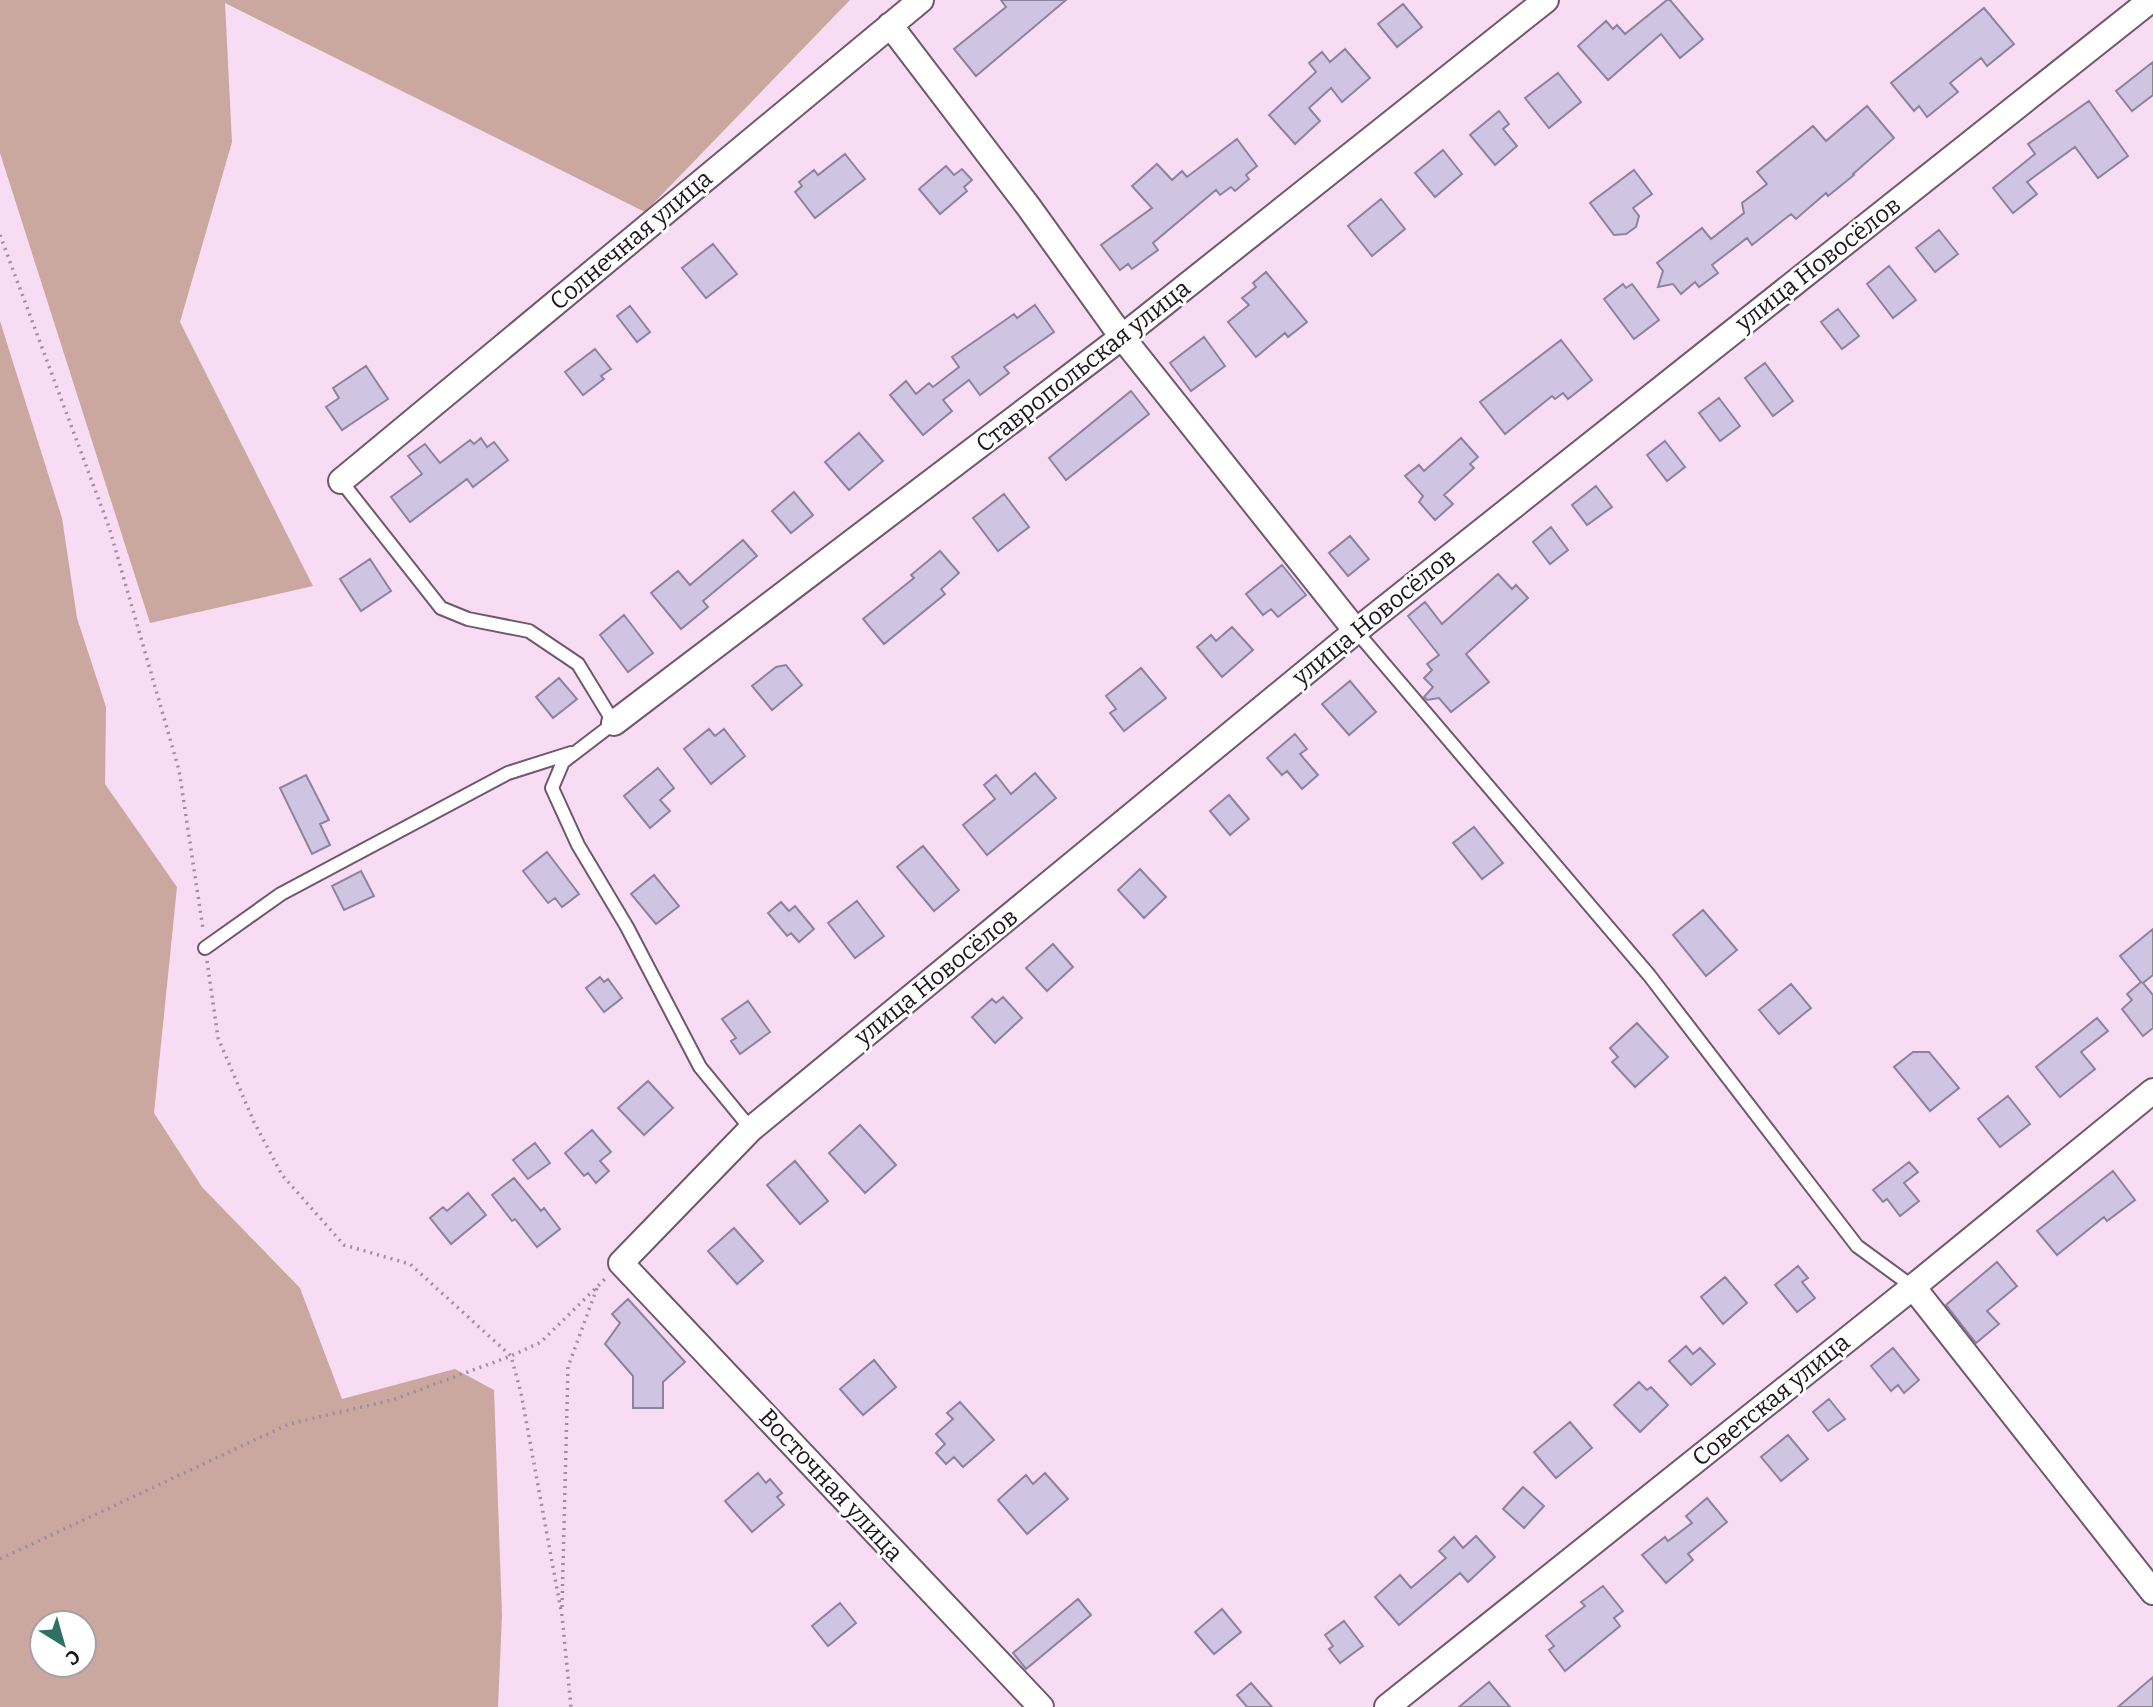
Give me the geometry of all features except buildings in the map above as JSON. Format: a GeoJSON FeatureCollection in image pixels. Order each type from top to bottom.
{"type":"FeatureCollection","features":[{"type":"Feature","properties":{"kind":"street","name":"Солнечная улица"},"geometry":{"type":"LineString","coordinates":[[341,481],[921,0]]}},
{"type":"Feature","properties":{"kind":"street","name":"Ставропольская улица"},"geometry":{"type":"LineString","coordinates":[[614,723],[1122,337],[1546,0]]}},
{"type":"Feature","properties":{"kind":"street","name":"улица Новосёлов"},"geometry":{"type":"LineString","coordinates":[[621,1263],[751,1129],[1356,631],[2151,0]]}},
{"type":"Feature","properties":{"kind":"street"},"geometry":{"type":"LineString","coordinates":[[890,25],[1028,206],[1122,337],[1356,631]]}},
{"type":"Feature","properties":{"kind":"street","name":"Советская улица"},"geometry":{"type":"LineString","coordinates":[[1387,1707],[1913,1287],[2153,1091]]}},
{"type":"Feature","properties":{"kind":"street","name":"Восточная улица"},"geometry":{"type":"LineString","coordinates":[[621,1263],[1041,1707]]}},
{"type":"Feature","properties":{"kind":"street"},"geometry":{"type":"LineString","coordinates":[[1913,1287],[2153,1591]]}},
{"type":"Feature","properties":{"kind":"lane"},"geometry":{"type":"LineString","coordinates":[[341,481],[441,608],[468,619],[529,631],[578,664],[614,723],[563,762],[552,788],[578,845],[627,927],[700,1067],[751,1129]]}},
{"type":"Feature","properties":{"kind":"lane"},"geometry":{"type":"LineString","coordinates":[[1356,631],[1649,975],[1857,1246],[1913,1287]]}},
{"type":"Feature","properties":{"kind":"lane"},"geometry":{"type":"LineString","coordinates":[[205,948],[281,894],[496,779],[578,751]]}},
{"type":"Feature","properties":{"kind":"path"},"geometry":{"type":"LineString","coordinates":[[0,235],[109,527],[176,757],[218,1038],[254,1122],[282,1175],[344,1245],[410,1264],[511,1356],[521,1393],[562,1616],[571,1707]]}},
{"type":"Feature","properties":{"kind":"path"},"geometry":{"type":"LineString","coordinates":[[0,1559],[289,1424],[391,1400],[511,1356],[541,1342],[621,1263]]}},
{"type":"Feature","properties":{"kind":"path"},"geometry":{"type":"LineString","coordinates":[[562,1616],[568,1367],[598,1287]]}},
{"type":"Feature","properties":{"kind":"shaded area"},"geometry":{"type":"Polygon","coordinates":[[[0,0],[850,0],[645,212],[225,3],[232,142],[180,322],[313,586],[150,623],[0,153],[0,0]]]}},
{"type":"Feature","properties":{"kind":"shaded area"},"geometry":{"type":"Polygon","coordinates":[[[0,321],[62,518],[77,618],[106,707],[105,784],[177,887],[154,1113],[202,1187],[300,1288],[342,1399],[455,1369],[494,1390],[502,1615],[498,1707],[0,1707],[0,321]]]}}]}
